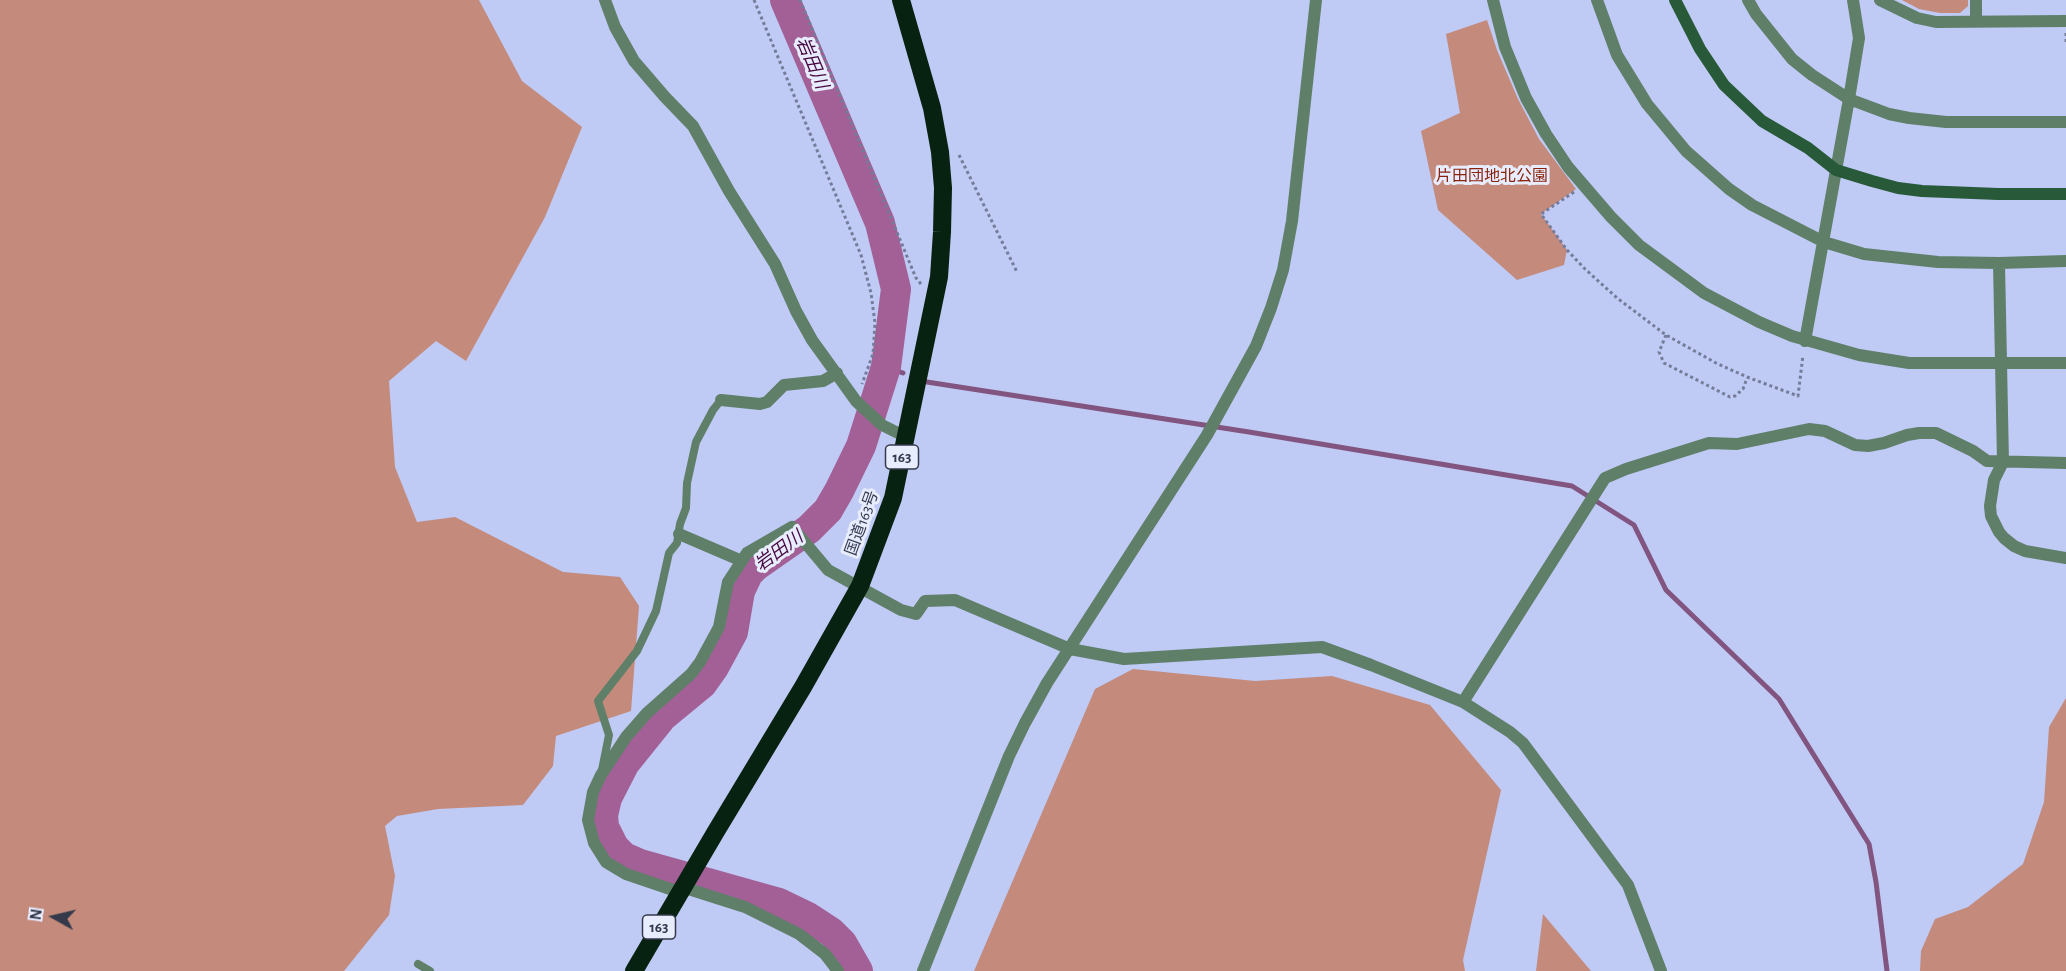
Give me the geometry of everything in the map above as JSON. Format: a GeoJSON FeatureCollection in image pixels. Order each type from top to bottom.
{"type":"FeatureCollection","features":[{"type":"Feature","properties":{"kind":"highway","name":"国道163号"},"geometry":{"type":"LineString","coordinates":[[634,971],[803,687],[860,586],[891,506],[936,292],[942,232],[943,188],[940,152],[932,108],[901,0]]}},
{"type":"Feature","properties":{"kind":"street"},"geometry":{"type":"LineString","coordinates":[[605,0],[615,27],[634,61],[693,126],[729,191],[775,264],[812,340],[855,400],[882,425],[906,437]]}},
{"type":"Feature","properties":{"kind":"street"},"geometry":{"type":"LineString","coordinates":[[923,971],[1009,756],[1047,683],[1207,435],[1256,346],[1283,270],[1292,221],[1316,0]]}},
{"type":"Feature","properties":{"kind":"street"},"geometry":{"type":"LineString","coordinates":[[1493,0],[1505,47],[1526,98],[1568,167],[1639,245],[1704,293],[1758,322],[1805,340],[1858,355],[1909,363],[2066,363]]}},
{"type":"Feature","properties":{"kind":"street"},"geometry":{"type":"LineString","coordinates":[[1597,0],[1617,55],[1647,104],[1686,151],[1722,183],[1752,204],[1824,242],[1864,254],[1907,260],[1999,263],[2066,261]]}},
{"type":"Feature","properties":{"kind":"street"},"geometry":{"type":"LineString","coordinates":[[1675,0],[1700,49],[1724,86],[1762,121],[1808,148],[1836,170],[1872,182],[1923,191],[2066,194]]}},
{"type":"Feature","properties":{"kind":"street"},"geometry":{"type":"LineString","coordinates":[[1748,0],[1755,14],[1792,59],[1849,99],[1889,114],[1937,121],[2066,122]]}},
{"type":"Feature","properties":{"kind":"street"},"geometry":{"type":"LineString","coordinates":[[1805,340],[1858,38],[1853,0]]}},
{"type":"Feature","properties":{"kind":"street"},"geometry":{"type":"LineString","coordinates":[[1880,0],[1917,18],[1936,22],[2066,21]]}},
{"type":"Feature","properties":{"kind":"street"},"geometry":{"type":"LineString","coordinates":[[1976,0],[1976,21]]}},
{"type":"Feature","properties":{"kind":"street"},"geometry":{"type":"LineString","coordinates":[[1999,263],[2003,462],[1994,480],[1990,506],[1991,516],[1999,532],[2009,542],[2025,551],[2066,558]]}},
{"type":"Feature","properties":{"kind":"street"},"geometry":{"type":"LineString","coordinates":[[721,400],[740,404],[760,404],[767,402],[784,385],[823,381],[837,373]]}},
{"type":"Feature","properties":{"kind":"street"},"geometry":{"type":"LineString","coordinates":[[1463,702],[1605,477],[1709,443],[1737,444],[1809,429],[1825,431],[1855,445],[1868,446],[1919,432],[1936,433],[1988,461],[2066,463]]}},
{"type":"Feature","properties":{"kind":"street"},"geometry":{"type":"LineString","coordinates":[[838,971],[818,949],[790,929],[746,907],[685,883],[620,871],[606,862],[600,854],[588,820],[593,792],[616,751],[647,713],[691,674],[700,662],[719,627],[729,582],[747,553],[792,527],[828,570],[901,610],[916,614],[925,601],[955,600],[1070,649],[1124,659],[1322,647],[1463,702],[1523,743],[1628,885],[1661,971]]}},
{"type":"Feature","properties":{"kind":"street"},"geometry":{"type":"LineString","coordinates":[[679,534],[742,561]]}},
{"type":"Feature","properties":{"kind":"lane"},"geometry":{"type":"LineString","coordinates":[[601,775],[609,735],[598,701],[637,651],[656,611],[669,553],[677,543],[686,508],[687,483],[696,442],[721,400]]}},
{"type":"Feature","properties":{"kind":"lane"},"geometry":{"type":"LineString","coordinates":[[418,964],[429,971]]}},
{"type":"Feature","properties":{"kind":"path"},"geometry":{"type":"LineString","coordinates":[[754,0],[861,255],[871,293],[875,323],[873,354],[855,400]]}},
{"type":"Feature","properties":{"kind":"path"},"geometry":{"type":"LineString","coordinates":[[800,0],[916,278],[923,287],[936,292]]}},
{"type":"Feature","properties":{"kind":"path"},"geometry":{"type":"LineString","coordinates":[[957,151],[1017,272]]}},
{"type":"Feature","properties":{"kind":"path"},"geometry":{"type":"LineString","coordinates":[[1583,186],[1541,214],[1567,250],[1584,268],[1617,298],[1666,335],[1716,363],[1798,396],[1805,340]]}},
{"type":"Feature","properties":{"kind":"path"},"geometry":{"type":"LineString","coordinates":[[1666,335],[1659,352],[1664,363],[1724,395],[1735,396],[1743,389],[1747,377]]}},
{"type":"Feature","properties":{"kind":"green space"},"geometry":{"type":"Polygon","coordinates":[[[0,0],[479,0],[522,81],[582,127],[545,217],[466,361],[436,341],[389,381],[395,467],[417,522],[455,517],[563,572],[620,577],[639,606],[631,711],[556,736],[553,766],[523,805],[438,809],[397,816],[385,826],[395,876],[389,915],[344,971],[0,971],[0,0]]]}},
{"type":"Feature","properties":{"kind":"green space"},"geometry":{"type":"Polygon","coordinates":[[[1902,0],[1968,0],[1968,6],[1960,13],[1940,13],[1919,9],[1902,0]]]}},
{"type":"Feature","properties":{"kind":"green space","name":"片田団地北公園"},"geometry":{"type":"Polygon","coordinates":[[[1487,20],[1518,99],[1539,139],[1576,189],[1541,214],[1567,250],[1564,265],[1517,280],[1438,210],[1421,131],[1460,113],[1446,34],[1487,20]]]}},
{"type":"Feature","properties":{"kind":"green space"},"geometry":{"type":"Polygon","coordinates":[[[1133,669],[1255,681],[1332,676],[1430,705],[1501,790],[1463,960],[1465,971],[974,971],[1095,689],[1133,669]]]}},
{"type":"Feature","properties":{"kind":"green space"},"geometry":{"type":"Polygon","coordinates":[[[2066,698],[2066,971],[1920,971],[1921,951],[1935,919],[1968,907],[2023,864],[2044,802],[2049,727],[2066,698]]]}},
{"type":"Feature","properties":{"kind":"green space"},"geometry":{"type":"Polygon","coordinates":[[[1543,914],[1591,971],[1536,971],[1543,914]]]}},
{"type":"Feature","properties":{"kind":"waterway","name":"岩田川"},"geometry":{"type":"LineString","coordinates":[[785,0],[880,223],[896,289],[886,367],[861,446],[828,510],[809,529],[748,574],[740,591],[733,632],[714,667],[702,684],[662,717],[625,763],[607,798],[603,815],[604,827],[614,847],[624,857],[640,864],[779,903],[808,917],[831,932],[842,943],[858,971]]}},
{"type":"Feature","properties":{"kind":"waterway"},"geometry":{"type":"LineString","coordinates":[[886,367],[903,373]]}},
{"type":"Feature","properties":{"kind":"waterway"},"geometry":{"type":"LineString","coordinates":[[927,382],[1249,432],[1572,486],[1634,525],[1666,590],[1779,699],[1869,844],[1887,971]]}}]}
